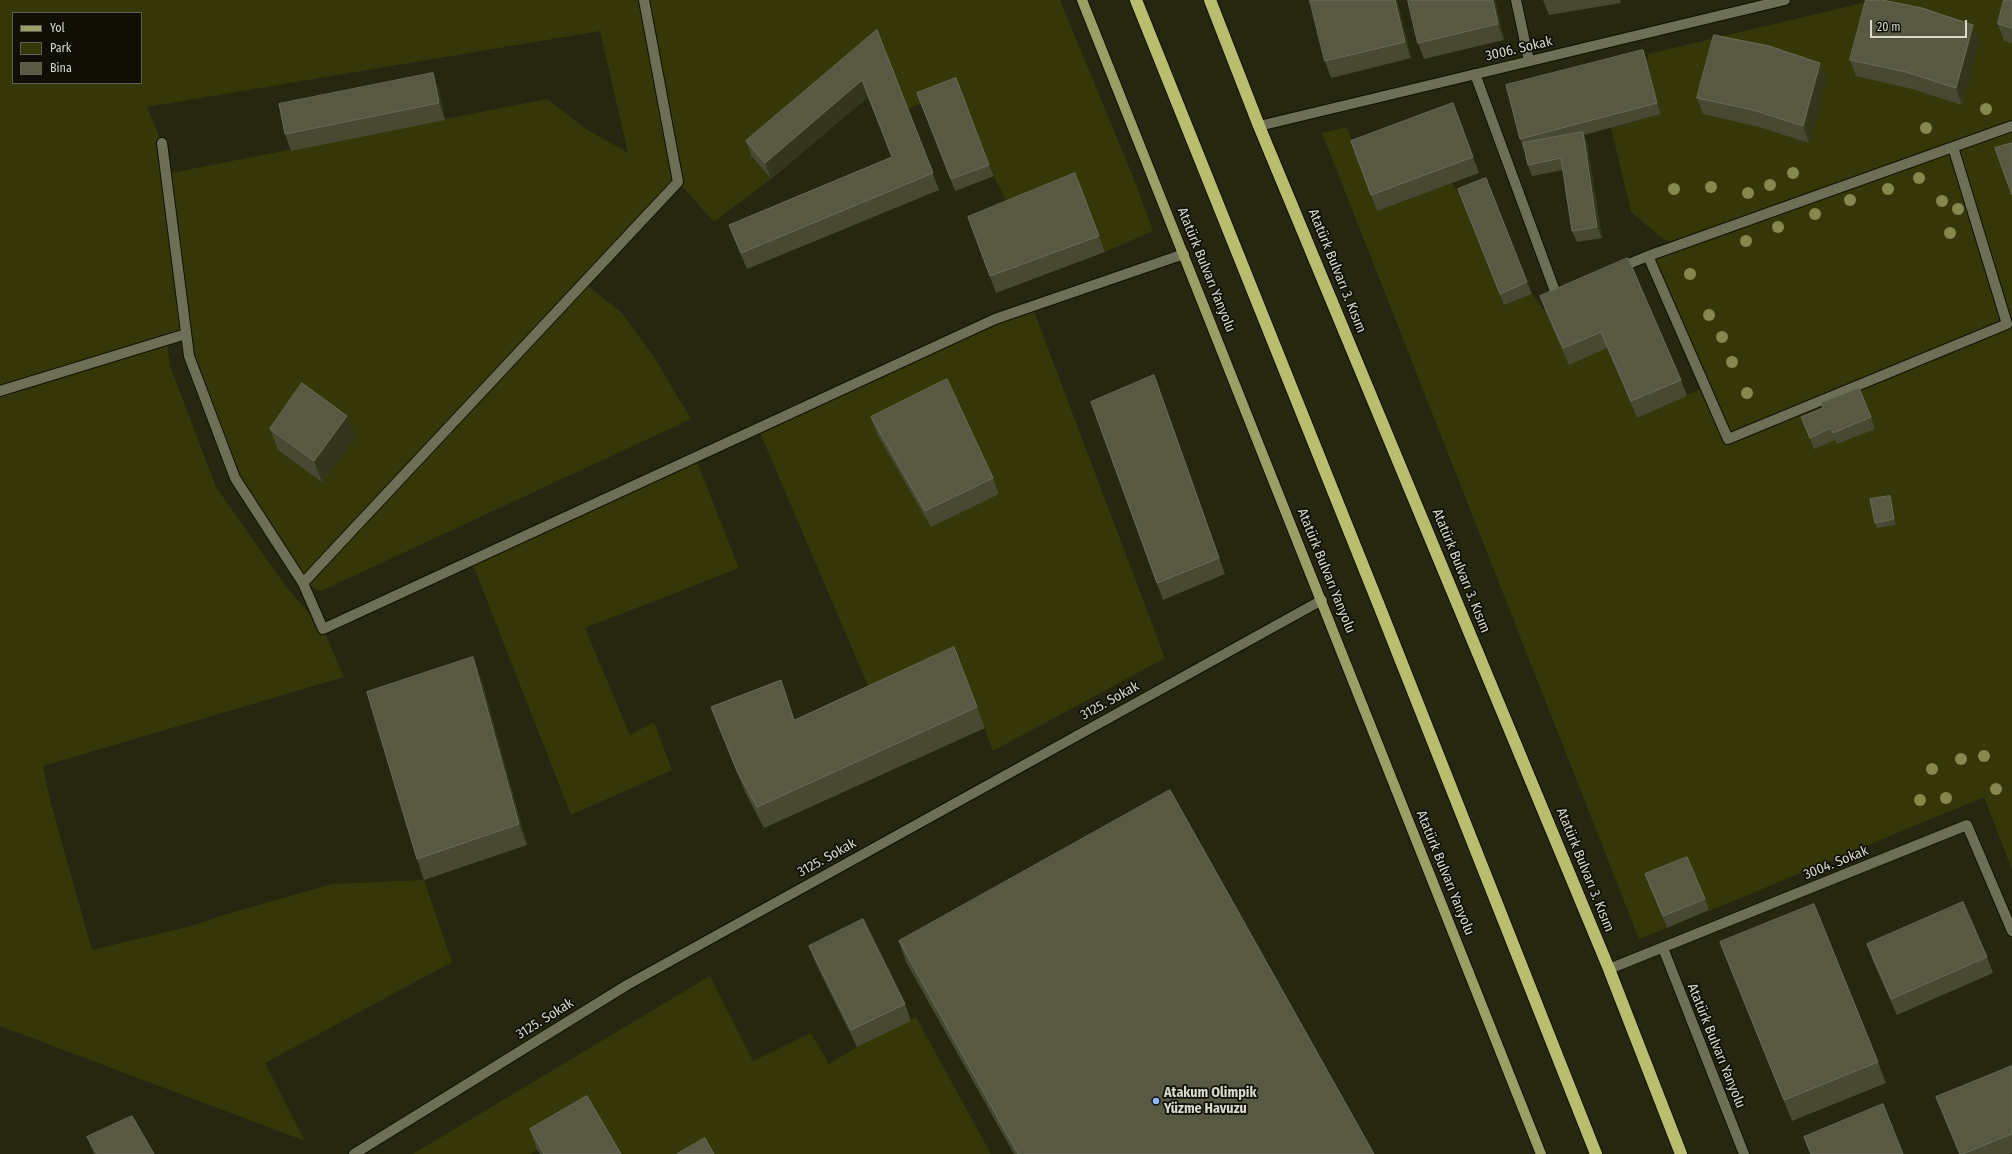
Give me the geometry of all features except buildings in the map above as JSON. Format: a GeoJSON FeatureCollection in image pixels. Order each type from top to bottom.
{"type":"FeatureCollection","features":[{"type":"Feature","properties":{"kind":"highway"},"geometry":{"type":"LineString","coordinates":[[1136,0],[1378,600],[1596,1154]]}},
{"type":"Feature","properties":{"kind":"highway","name":"Atatürk Bulvarı 3. Kısım"},"geometry":{"type":"LineString","coordinates":[[1210,0],[1260,126],[1609,969],[1681,1154]]}},
{"type":"Feature","properties":{"kind":"main road","name":"Atatürk Bulvarı Yanyolu"},"geometry":{"type":"LineString","coordinates":[[1082,0],[1322,600],[1541,1154]]}},
{"type":"Feature","properties":{"kind":"street"},"geometry":{"type":"LineString","coordinates":[[303,583],[678,182],[644,0]]}},
{"type":"Feature","properties":{"kind":"street"},"geometry":{"type":"LineString","coordinates":[[1516,0],[1528,62]]}},
{"type":"Feature","properties":{"kind":"street","name":"3006. Sokak"},"geometry":{"type":"LineString","coordinates":[[1260,126],[1785,0]]}},
{"type":"Feature","properties":{"kind":"street"},"geometry":{"type":"LineString","coordinates":[[1475,74],[1556,294],[1570,288]]}},
{"type":"Feature","properties":{"kind":"street"},"geometry":{"type":"LineString","coordinates":[[1612,271],[1648,256],[2012,126]]}},
{"type":"Feature","properties":{"kind":"street"},"geometry":{"type":"LineString","coordinates":[[162,143],[189,356],[235,478],[303,583],[323,629],[995,319],[1184,254]]}},
{"type":"Feature","properties":{"kind":"street"},"geometry":{"type":"LineString","coordinates":[[1648,256],[1728,439],[2007,324],[1953,147]]}},
{"type":"Feature","properties":{"kind":"street"},"geometry":{"type":"LineString","coordinates":[[0,391],[186,334]]}},
{"type":"Feature","properties":{"kind":"street","name":"3125. Sokak"},"geometry":{"type":"LineString","coordinates":[[354,1154],[627,986],[1322,600]]}},
{"type":"Feature","properties":{"kind":"street","name":"3004. Sokak"},"geometry":{"type":"LineString","coordinates":[[1609,969],[1967,825],[2012,931]]}},
{"type":"Feature","properties":{"kind":"street","name":"Atatürk Bulvarı Yanyolu"},"geometry":{"type":"LineString","coordinates":[[1663,948],[1744,1154]]}},
{"type":"Feature","properties":{"kind":"green space"},"geometry":{"type":"Polygon","coordinates":[[[0,0],[1060,0],[1136,184],[1153,231],[1105,252],[1081,190],[1014,217],[994,176],[960,89],[907,109],[883,46],[752,158],[771,179],[714,222],[679,183],[584,283],[621,312],[654,357],[691,419],[321,591],[303,583],[235,478],[186,334],[0,391],[0,0]],[[600,31],[147,107],[162,143],[166,174],[547,99],[586,129],[628,153],[600,31]]]}},
{"type":"Feature","properties":{"kind":"green space"},"geometry":{"type":"Polygon","coordinates":[[[1875,0],[2012,0],[2012,870],[1984,797],[1709,911],[1691,868],[1650,885],[1667,928],[1639,939],[1322,133],[1347,127],[1377,211],[1452,183],[1462,200],[1504,305],[1532,294],[1546,313],[1569,364],[1607,348],[1637,418],[1705,387],[1648,256],[1681,244],[1663,239],[1631,212],[1611,128],[1661,114],[1647,61],[1648,54],[1875,0]]]}},
{"type":"Feature","properties":{"kind":"green space"},"geometry":{"type":"Polygon","coordinates":[[[1032,306],[1165,658],[993,751],[962,668],[877,707],[758,428],[1032,306]]]}},
{"type":"Feature","properties":{"kind":"green space"},"geometry":{"type":"Polygon","coordinates":[[[167,343],[170,366],[216,487],[287,588],[323,629],[344,677],[43,766],[50,800],[92,950],[195,925],[220,916],[332,884],[424,880],[452,962],[265,1063],[305,1141],[0,1026],[0,393],[167,343]]]}},
{"type":"Feature","properties":{"kind":"green space"},"geometry":{"type":"Polygon","coordinates":[[[695,457],[739,568],[585,628],[630,735],[654,722],[672,770],[571,815],[471,560],[695,457]]]}},
{"type":"Feature","properties":{"kind":"green space"},"geometry":{"type":"Polygon","coordinates":[[[710,976],[753,1061],[811,1033],[829,1064],[857,1047],[916,1017],[991,1154],[617,1154],[595,1117],[531,1154],[413,1154],[710,976]]]}},
{"type":"Feature","properties":{"kind":"place","name":"Atakum Olimpik Yüzme Havuzu"},"geometry":{"type":"Point","coordinates":[1156,1101]}}]}
